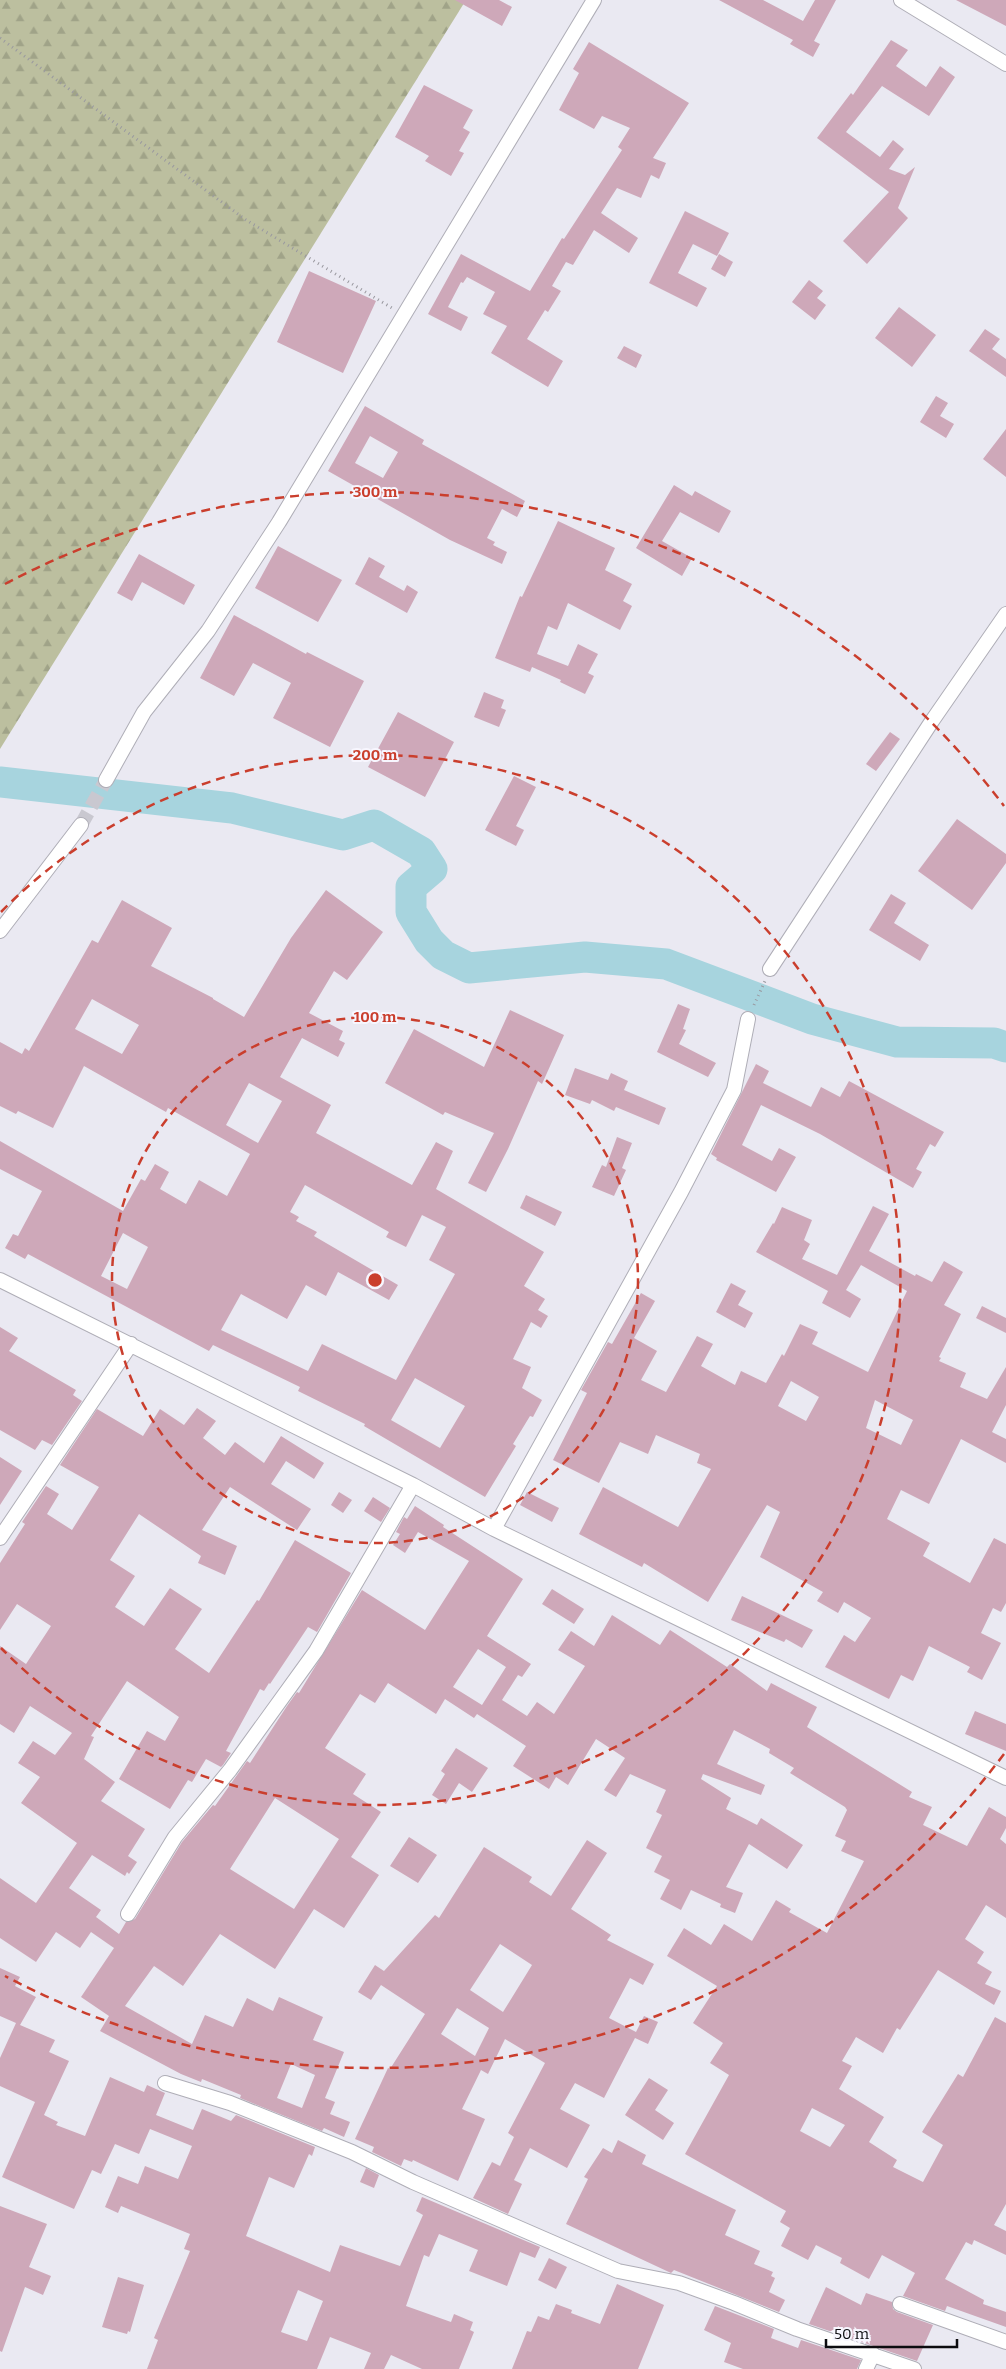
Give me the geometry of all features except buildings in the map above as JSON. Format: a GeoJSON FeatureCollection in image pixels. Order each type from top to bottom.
{"type":"FeatureCollection","features":[{"type":"Feature","properties":{"kind":"street"},"geometry":{"type":"LineString","coordinates":[[106,780],[144,712],[208,631],[257,555],[405,316],[594,0]]}},
{"type":"Feature","properties":{"kind":"street"},"geometry":{"type":"LineString","coordinates":[[902,0],[1006,64]]}},
{"type":"Feature","properties":{"kind":"street"},"geometry":{"type":"LineString","coordinates":[[770,970],[932,721],[1006,614]]}},
{"type":"Feature","properties":{"kind":"street"},"geometry":{"type":"LineString","coordinates":[[0,931],[81,825]]}},
{"type":"Feature","properties":{"kind":"street"},"geometry":{"type":"LineString","coordinates":[[494,1529],[681,1192],[734,1090],[748,1018]]}},
{"type":"Feature","properties":{"kind":"street"},"geometry":{"type":"LineString","coordinates":[[0,1280],[413,1486],[494,1529],[1006,1778]]}},
{"type":"Feature","properties":{"kind":"street"},"geometry":{"type":"LineString","coordinates":[[0,1538],[131,1344]]}},
{"type":"Feature","properties":{"kind":"street"},"geometry":{"type":"LineString","coordinates":[[128,1914],[175,1837],[230,1770],[316,1651],[413,1486]]}},
{"type":"Feature","properties":{"kind":"street"},"geometry":{"type":"LineString","coordinates":[[165,2084],[230,2103],[352,2152],[421,2186],[618,2270],[679,2283],[797,2329],[914,2369]]}},
{"type":"Feature","properties":{"kind":"street"},"geometry":{"type":"LineString","coordinates":[[900,2304],[1006,2342]]}},
{"type":"Feature","properties":{"kind":"street"},"geometry":{"type":"LineString","coordinates":[[866,2369],[873,2354]]}},
{"type":"Feature","properties":{"kind":"path"},"geometry":{"type":"LineString","coordinates":[[0,38],[246,220],[405,316]]}},
{"type":"Feature","properties":{"kind":"path"},"geometry":{"type":"LineString","coordinates":[[748,1018],[770,970]]}},
{"type":"Feature","properties":{"kind":"green space"},"geometry":{"type":"Polygon","coordinates":[[[0,0],[466,0],[0,749],[0,0]]]}},
{"type":"Feature","properties":{"kind":"waterway"},"geometry":{"type":"LineString","coordinates":[[0,782],[232,808],[343,835],[374,825],[421,852],[432,869],[411,887],[411,912],[429,941],[443,955],[469,968],[585,957],[666,964],[812,1019],[897,1042],[994,1043],[1006,1047]]}},
{"type":"Feature","properties":{"kind":"tunnel"},"geometry":{"type":"LineString","coordinates":[[81,825],[106,780]]}}]}
